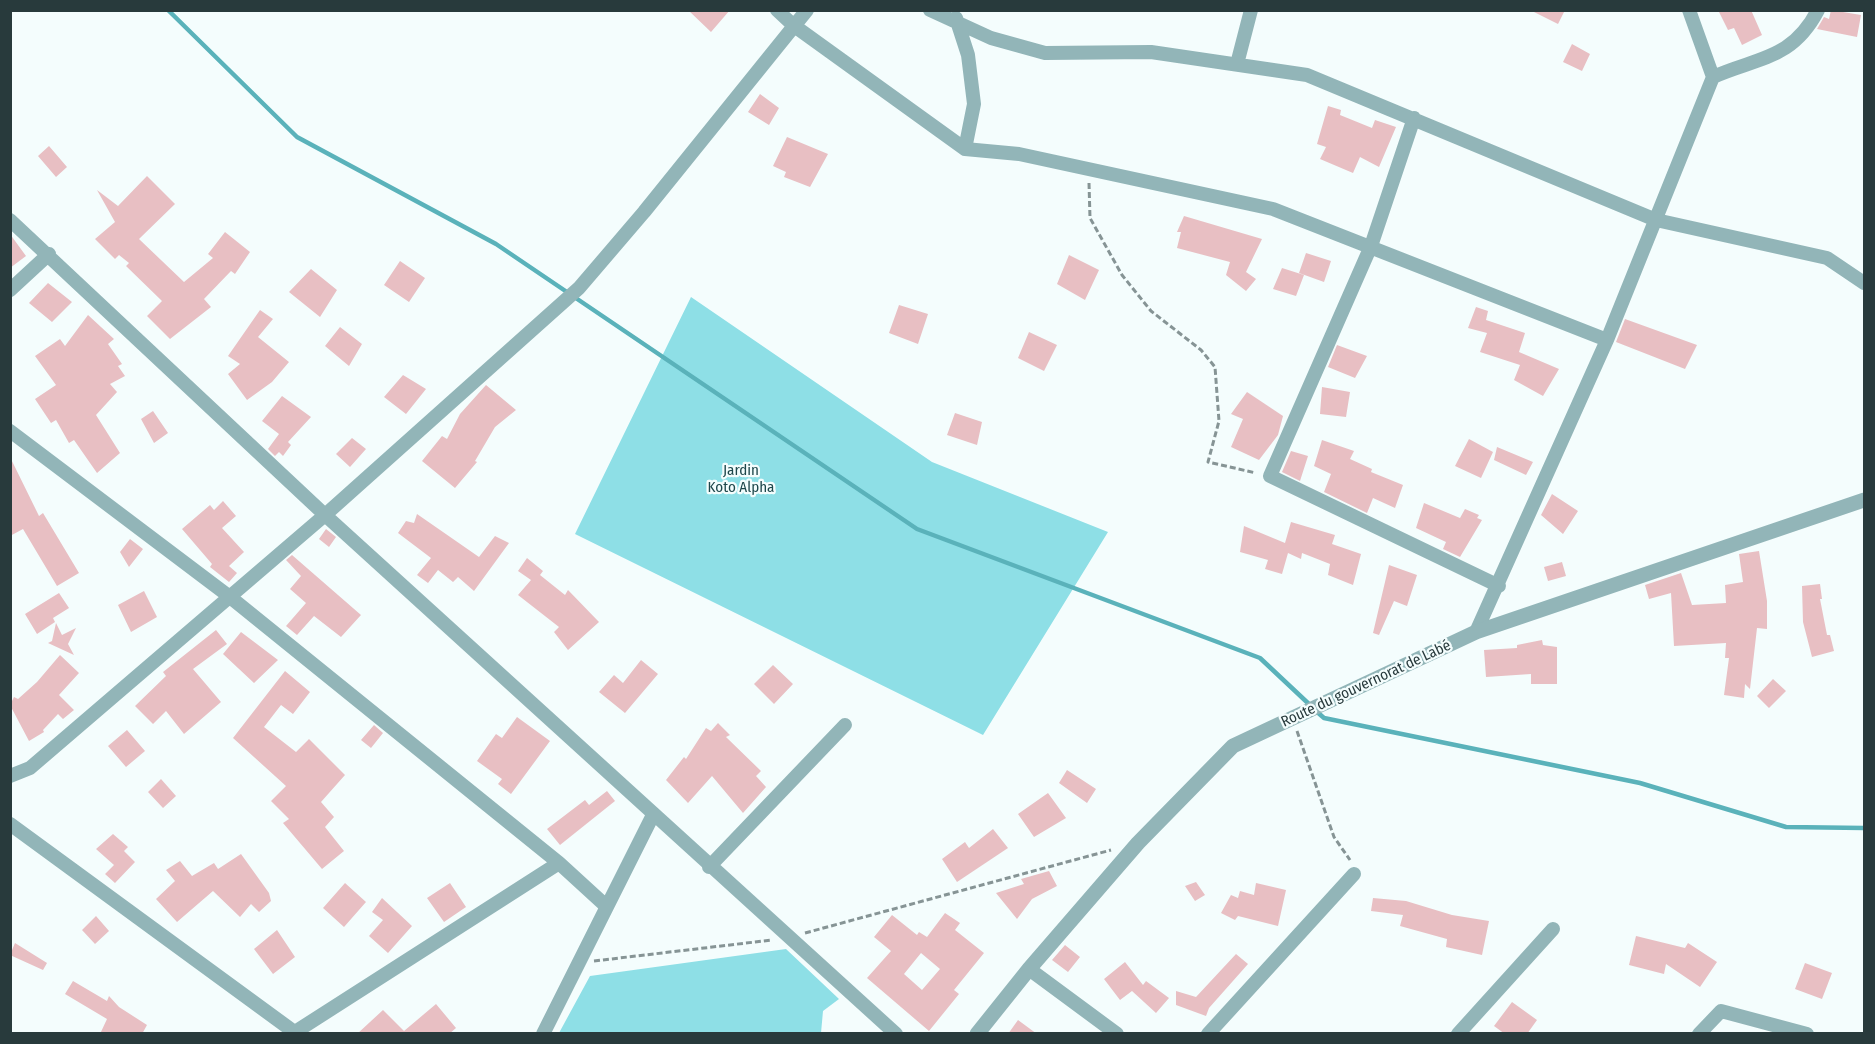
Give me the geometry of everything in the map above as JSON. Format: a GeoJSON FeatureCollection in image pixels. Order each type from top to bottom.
{"type":"FeatureCollection","features":[{"type":"Feature","properties":{"kind":"street"},"geometry":{"type":"LineString","coordinates":[[777,10],[793,25],[965,149],[1020,154],[1273,209],[1607,340]]}},
{"type":"Feature","properties":{"kind":"street"},"geometry":{"type":"LineString","coordinates":[[10,776],[30,768],[325,516],[579,288],[644,212],[807,10]]}},
{"type":"Feature","properties":{"kind":"street"},"geometry":{"type":"LineString","coordinates":[[930,10],[955,16],[991,38],[1045,53],[1151,52],[1307,75],[1656,220],[1827,258],[1864,284]]}},
{"type":"Feature","properties":{"kind":"street"},"geometry":{"type":"LineString","coordinates":[[1237,64],[1251,10]]}},
{"type":"Feature","properties":{"kind":"street"},"geometry":{"type":"LineString","coordinates":[[1476,632],[1499,586],[1607,340],[1713,77],[1689,10]]}},
{"type":"Feature","properties":{"kind":"street"},"geometry":{"type":"LineString","coordinates":[[1713,77],[1749,65],[1797,41],[1818,10]]}},
{"type":"Feature","properties":{"kind":"street"},"geometry":{"type":"LineString","coordinates":[[955,16],[968,55],[974,104],[965,149]]}},
{"type":"Feature","properties":{"kind":"street"},"geometry":{"type":"LineString","coordinates":[[1414,118],[1371,246],[1270,476],[1499,586]]}},
{"type":"Feature","properties":{"kind":"street"},"geometry":{"type":"LineString","coordinates":[[10,220],[49,254],[325,516],[896,1034]]}},
{"type":"Feature","properties":{"kind":"street"},"geometry":{"type":"LineString","coordinates":[[10,290],[49,254]]}},
{"type":"Feature","properties":{"kind":"street"},"geometry":{"type":"LineString","coordinates":[[10,431],[230,597],[559,863],[606,906]]}},
{"type":"Feature","properties":{"kind":"street","name":"Route du gouvernorat de Labé"},"geometry":{"type":"LineString","coordinates":[[977,1034],[1029,969],[1138,843],[1233,746],[1476,632],[1864,500]]}},
{"type":"Feature","properties":{"kind":"street"},"geometry":{"type":"LineString","coordinates":[[710,867],[845,725]]}},
{"type":"Feature","properties":{"kind":"street"},"geometry":{"type":"LineString","coordinates":[[543,1034],[652,815]]}},
{"type":"Feature","properties":{"kind":"street"},"geometry":{"type":"LineString","coordinates":[[10,824],[294,1033],[559,863]]}},
{"type":"Feature","properties":{"kind":"street"},"geometry":{"type":"LineString","coordinates":[[1208,1034],[1354,874]]}},
{"type":"Feature","properties":{"kind":"street"},"geometry":{"type":"LineString","coordinates":[[1458,1034],[1553,929]]}},
{"type":"Feature","properties":{"kind":"street"},"geometry":{"type":"LineString","coordinates":[[1029,969],[1117,1034]]}},
{"type":"Feature","properties":{"kind":"street"},"geometry":{"type":"LineString","coordinates":[[1699,1034],[1721,1011],[1807,1034]]}},
{"type":"Feature","properties":{"kind":"path"},"geometry":{"type":"LineString","coordinates":[[1088,170],[1090,218],[1122,275],[1151,311],[1201,350],[1215,367],[1219,421],[1208,462],[1270,476]]}},
{"type":"Feature","properties":{"kind":"path"},"geometry":{"type":"LineString","coordinates":[[1292,718],[1334,837],[1353,864],[1354,874]]}},
{"type":"Feature","properties":{"kind":"path"},"geometry":{"type":"LineString","coordinates":[[580,963],[789,938],[1138,843]]}},
{"type":"Feature","properties":{"kind":"green space","name":"Jardin Koto Alpha"},"geometry":{"type":"Polygon","coordinates":[[[691,297],[932,462],[1108,532],[983,735],[575,534],[691,297]]]}},
{"type":"Feature","properties":{"kind":"green space"},"geometry":{"type":"Polygon","coordinates":[[[786,949],[839,999],[823,1011],[821,1033],[559,1033],[590,976],[786,949]]]}},
{"type":"Feature","properties":{"kind":"building"},"geometry":{"type":"Polygon","coordinates":[[[688,10],[730,10],[711,32],[688,10]]]}},
{"type":"Feature","properties":{"kind":"building"},"geometry":{"type":"Polygon","coordinates":[[[1530,10],[1565,10],[1558,24],[1530,10]]]}},
{"type":"Feature","properties":{"kind":"building"},"geometry":{"type":"Polygon","coordinates":[[[1718,10],[1751,10],[1762,35],[1742,45],[1734,28],[1728,30],[1718,10]]]}},
{"type":"Feature","properties":{"kind":"building"},"geometry":{"type":"Polygon","coordinates":[[[1831,10],[1861,15],[1857,37],[1817,29],[1824,17],[1829,19],[1831,10]]]}},
{"type":"Feature","properties":{"kind":"building"},"geometry":{"type":"Polygon","coordinates":[[[1572,44],[1590,54],[1582,71],[1563,62],[1572,44]]]}},
{"type":"Feature","properties":{"kind":"building"},"geometry":{"type":"Polygon","coordinates":[[[760,94],[779,108],[769,125],[748,112],[760,94]]]}},
{"type":"Feature","properties":{"kind":"building"},"geometry":{"type":"Polygon","coordinates":[[[1328,106],[1341,110],[1340,115],[1372,128],[1375,120],[1396,127],[1379,167],[1360,157],[1353,173],[1320,159],[1326,147],[1317,144],[1328,106]]]}},
{"type":"Feature","properties":{"kind":"building"},"geometry":{"type":"Polygon","coordinates":[[[787,137],[828,154],[810,187],[784,177],[786,172],[773,166],[787,137]]]}},
{"type":"Feature","properties":{"kind":"building"},"geometry":{"type":"Polygon","coordinates":[[[49,146],[67,167],[56,177],[38,156],[49,146]]]}},
{"type":"Feature","properties":{"kind":"building"},"geometry":{"type":"Polygon","coordinates":[[[147,176],[175,204],[139,239],[184,282],[213,258],[208,254],[225,232],[250,252],[235,274],[231,271],[204,299],[211,307],[170,339],[147,316],[162,301],[126,266],[129,263],[119,255],[115,259],[95,239],[115,222],[97,190],[118,206],[147,176]]]}},
{"type":"Feature","properties":{"kind":"building"},"geometry":{"type":"Polygon","coordinates":[[[1184,216],[1262,239],[1246,272],[1256,279],[1246,291],[1226,275],[1230,262],[1177,248],[1181,232],[1177,232],[1184,216]]]}},
{"type":"Feature","properties":{"kind":"building"},"geometry":{"type":"Polygon","coordinates":[[[10,234],[26,256],[10,268],[10,234]]]}},
{"type":"Feature","properties":{"kind":"building"},"geometry":{"type":"Polygon","coordinates":[[[1306,253],[1331,261],[1324,282],[1299,273],[1306,253]]]}},
{"type":"Feature","properties":{"kind":"building"},"geometry":{"type":"Polygon","coordinates":[[[1069,255],[1099,270],[1085,300],[1057,284],[1069,255]]]}},
{"type":"Feature","properties":{"kind":"building"},"geometry":{"type":"Polygon","coordinates":[[[400,261],[425,278],[409,302],[384,285],[400,261]]]}},
{"type":"Feature","properties":{"kind":"building"},"geometry":{"type":"Polygon","coordinates":[[[1282,268],[1304,275],[1296,296],[1273,289],[1282,268]]]}},
{"type":"Feature","properties":{"kind":"building"},"geometry":{"type":"Polygon","coordinates":[[[311,269],[337,290],[320,317],[289,292],[311,269]]]}},
{"type":"Feature","properties":{"kind":"building"},"geometry":{"type":"Polygon","coordinates":[[[48,283],[72,302],[52,322],[29,303],[48,283]]]}},
{"type":"Feature","properties":{"kind":"building"},"geometry":{"type":"Polygon","coordinates":[[[899,305],[928,314],[918,344],[889,333],[899,305]]]}},
{"type":"Feature","properties":{"kind":"building"},"geometry":{"type":"Polygon","coordinates":[[[1476,307],[1488,311],[1486,320],[1525,333],[1519,352],[1559,369],[1543,396],[1514,380],[1520,365],[1480,352],[1487,333],[1468,328],[1476,307]]]}},
{"type":"Feature","properties":{"kind":"building"},"geometry":{"type":"Polygon","coordinates":[[[260,310],[273,319],[258,337],[289,362],[272,382],[247,400],[228,374],[240,364],[228,356],[260,310]]]}},
{"type":"Feature","properties":{"kind":"building"},"geometry":{"type":"Polygon","coordinates":[[[88,315],[114,339],[108,344],[122,364],[118,366],[125,376],[110,384],[117,392],[96,415],[120,453],[97,473],[74,440],[69,443],[56,420],[51,423],[35,399],[56,385],[35,356],[60,339],[65,346],[88,315]]]}},
{"type":"Feature","properties":{"kind":"building"},"geometry":{"type":"Polygon","coordinates":[[[1625,319],[1697,345],[1685,369],[1616,342],[1625,319]]]}},
{"type":"Feature","properties":{"kind":"building"},"geometry":{"type":"Polygon","coordinates":[[[340,327],[362,344],[349,366],[325,346],[340,327]]]}},
{"type":"Feature","properties":{"kind":"building"},"geometry":{"type":"Polygon","coordinates":[[[1029,332],[1057,345],[1044,371],[1018,358],[1029,332]]]}},
{"type":"Feature","properties":{"kind":"building"},"geometry":{"type":"Polygon","coordinates":[[[1337,345],[1367,356],[1355,378],[1328,367],[1337,345]]]}},
{"type":"Feature","properties":{"kind":"building"},"geometry":{"type":"Polygon","coordinates":[[[403,375],[426,389],[406,414],[384,397],[403,375]]]}},
{"type":"Feature","properties":{"kind":"building"},"geometry":{"type":"Polygon","coordinates":[[[486,385],[516,410],[495,427],[475,461],[477,462],[455,488],[422,461],[442,436],[447,439],[460,414],[486,385]]]}},
{"type":"Feature","properties":{"kind":"building"},"geometry":{"type":"Polygon","coordinates":[[[1322,387],[1350,392],[1346,417],[1320,414],[1322,387]]]}},
{"type":"Feature","properties":{"kind":"building"},"geometry":{"type":"Polygon","coordinates":[[[1247,392],[1283,416],[1278,435],[1259,460],[1231,447],[1243,419],[1231,414],[1247,392]]]}},
{"type":"Feature","properties":{"kind":"building"},"geometry":{"type":"Polygon","coordinates":[[[282,396],[311,417],[288,442],[291,445],[283,456],[279,452],[275,456],[268,449],[279,434],[262,421],[282,396]]]}},
{"type":"Feature","properties":{"kind":"building"},"geometry":{"type":"Polygon","coordinates":[[[153,411],[168,433],[154,443],[141,419],[153,411]]]}},
{"type":"Feature","properties":{"kind":"building"},"geometry":{"type":"Polygon","coordinates":[[[955,413],[982,422],[977,445],[947,435],[955,413]]]}},
{"type":"Feature","properties":{"kind":"building"},"geometry":{"type":"Polygon","coordinates":[[[352,438],[366,449],[350,467],[336,454],[352,438]]]}},
{"type":"Feature","properties":{"kind":"building"},"geometry":{"type":"Polygon","coordinates":[[[1469,439],[1493,452],[1481,478],[1455,466],[1469,439]]]}},
{"type":"Feature","properties":{"kind":"building"},"geometry":{"type":"Polygon","coordinates":[[[1322,440],[1354,451],[1350,459],[1372,469],[1371,472],[1403,485],[1395,508],[1373,498],[1367,513],[1324,492],[1331,474],[1314,466],[1322,440]]]}},
{"type":"Feature","properties":{"kind":"building"},"geometry":{"type":"Polygon","coordinates":[[[1497,447],[1533,462],[1526,475],[1494,460],[1497,447]]]}},
{"type":"Feature","properties":{"kind":"building"},"geometry":{"type":"Polygon","coordinates":[[[1291,451],[1308,456],[1300,481],[1282,472],[1291,451]]]}},
{"type":"Feature","properties":{"kind":"building"},"geometry":{"type":"Polygon","coordinates":[[[10,457],[39,516],[43,513],[79,573],[57,586],[23,529],[10,536],[10,457]]]}},
{"type":"Feature","properties":{"kind":"building"},"geometry":{"type":"Polygon","coordinates":[[[1552,494],[1578,511],[1563,534],[1541,515],[1552,494]]]}},
{"type":"Feature","properties":{"kind":"building"},"geometry":{"type":"Polygon","coordinates":[[[223,501],[236,516],[222,528],[244,552],[229,566],[237,573],[229,582],[210,567],[212,564],[182,529],[210,505],[214,510],[223,501]]]}},
{"type":"Feature","properties":{"kind":"building"},"geometry":{"type":"Polygon","coordinates":[[[1424,503],[1460,518],[1465,509],[1479,515],[1477,518],[1482,520],[1460,557],[1443,549],[1446,542],[1416,528],[1424,503]]]}},
{"type":"Feature","properties":{"kind":"building"},"geometry":{"type":"Polygon","coordinates":[[[417,514],[479,557],[495,536],[509,543],[474,591],[458,577],[453,582],[438,570],[428,583],[417,575],[431,558],[398,533],[406,521],[414,523],[417,514]]]}},
{"type":"Feature","properties":{"kind":"building"},"geometry":{"type":"Polygon","coordinates":[[[1291,522],[1335,535],[1332,544],[1361,554],[1353,585],[1328,575],[1330,564],[1302,553],[1301,559],[1288,553],[1282,574],[1265,569],[1268,560],[1240,552],[1244,526],[1285,543],[1291,522]]]}},
{"type":"Feature","properties":{"kind":"building"},"geometry":{"type":"Polygon","coordinates":[[[326,529],[336,537],[329,547],[319,539],[326,529]]]}},
{"type":"Feature","properties":{"kind":"building"},"geometry":{"type":"Polygon","coordinates":[[[130,539],[143,549],[129,567],[120,552],[130,539]]]}},
{"type":"Feature","properties":{"kind":"building"},"geometry":{"type":"Polygon","coordinates":[[[1759,551],[1767,601],[1767,629],[1757,628],[1750,689],[1745,684],[1744,698],[1724,695],[1729,658],[1725,658],[1726,643],[1674,646],[1671,593],[1649,599],[1645,585],[1681,573],[1692,605],[1726,603],[1725,585],[1743,582],[1739,554],[1759,551]]]}},
{"type":"Feature","properties":{"kind":"building"},"geometry":{"type":"Polygon","coordinates":[[[292,555],[361,615],[341,637],[314,616],[297,635],[286,626],[306,603],[290,589],[301,576],[286,560],[292,555]]]}},
{"type":"Feature","properties":{"kind":"building"},"geometry":{"type":"Polygon","coordinates":[[[527,558],[543,571],[540,575],[565,595],[568,590],[599,622],[568,650],[554,632],[559,627],[518,595],[531,580],[518,571],[527,558]]]}},
{"type":"Feature","properties":{"kind":"building"},"geometry":{"type":"Polygon","coordinates":[[[1562,562],[1566,576],[1548,581],[1544,567],[1562,562]]]}},
{"type":"Feature","properties":{"kind":"building"},"geometry":{"type":"Polygon","coordinates":[[[1389,565],[1417,575],[1407,606],[1394,601],[1379,635],[1373,633],[1389,565]]]}},
{"type":"Feature","properties":{"kind":"building"},"geometry":{"type":"Polygon","coordinates":[[[1820,584],[1822,599],[1820,599],[1827,635],[1830,635],[1834,651],[1812,657],[1803,622],[1802,586],[1820,584]]]}},
{"type":"Feature","properties":{"kind":"building"},"geometry":{"type":"Polygon","coordinates":[[[144,591],[157,617],[131,632],[118,605],[144,591]]]}},
{"type":"Feature","properties":{"kind":"building"},"geometry":{"type":"Polygon","coordinates":[[[59,593],[69,608],[53,618],[55,622],[37,634],[25,614],[59,593]]]}},
{"type":"Feature","properties":{"kind":"building"},"geometry":{"type":"Polygon","coordinates":[[[56,623],[62,635],[76,628],[68,644],[74,655],[48,643],[52,641],[56,623]]]}},
{"type":"Feature","properties":{"kind":"building"},"geometry":{"type":"Polygon","coordinates":[[[216,630],[227,644],[193,669],[221,702],[184,734],[166,711],[153,724],[135,706],[166,676],[163,672],[216,630]]]}},
{"type":"Feature","properties":{"kind":"building"},"geometry":{"type":"Polygon","coordinates":[[[241,632],[278,660],[254,683],[223,654],[241,632]]]}},
{"type":"Feature","properties":{"kind":"building"},"geometry":{"type":"Polygon","coordinates":[[[1542,640],[1543,645],[1557,647],[1557,684],[1531,684],[1531,674],[1486,677],[1484,650],[1517,648],[1517,645],[1542,640]]]}},
{"type":"Feature","properties":{"kind":"building"},"geometry":{"type":"Polygon","coordinates":[[[60,655],[79,673],[59,695],[74,710],[63,719],[58,714],[43,730],[44,732],[29,741],[10,705],[14,697],[18,699],[37,682],[60,655]]]}},
{"type":"Feature","properties":{"kind":"building"},"geometry":{"type":"Polygon","coordinates":[[[641,660],[658,674],[625,713],[599,692],[614,675],[623,683],[641,660]]]}},
{"type":"Feature","properties":{"kind":"building"},"geometry":{"type":"Polygon","coordinates":[[[773,665],[793,684],[774,704],[754,684],[773,665]]]}},
{"type":"Feature","properties":{"kind":"building"},"geometry":{"type":"Polygon","coordinates":[[[285,671],[310,692],[293,714],[281,705],[264,727],[296,752],[309,739],[345,775],[321,802],[334,817],[325,827],[344,851],[322,869],[283,823],[289,819],[271,801],[286,786],[233,738],[285,671]]]}},
{"type":"Feature","properties":{"kind":"building"},"geometry":{"type":"Polygon","coordinates":[[[1773,679],[1786,691],[1769,708],[1757,696],[1773,679]]]}},
{"type":"Feature","properties":{"kind":"building"},"geometry":{"type":"Polygon","coordinates":[[[517,717],[550,741],[511,794],[498,784],[502,779],[477,761],[496,734],[502,738],[517,717]]]}},
{"type":"Feature","properties":{"kind":"building"},"geometry":{"type":"Polygon","coordinates":[[[718,723],[730,735],[726,737],[761,771],[756,776],[766,787],[743,813],[712,776],[688,803],[666,780],[684,757],[686,759],[706,728],[711,731],[718,723]]]}},
{"type":"Feature","properties":{"kind":"building"},"geometry":{"type":"Polygon","coordinates":[[[374,725],[383,733],[371,748],[361,740],[374,725]]]}},
{"type":"Feature","properties":{"kind":"building"},"geometry":{"type":"Polygon","coordinates":[[[127,730],[145,751],[126,767],[108,746],[127,730]]]}},
{"type":"Feature","properties":{"kind":"building"},"geometry":{"type":"Polygon","coordinates":[[[1067,770],[1096,789],[1087,803],[1059,783],[1067,770]]]}},
{"type":"Feature","properties":{"kind":"building"},"geometry":{"type":"Polygon","coordinates":[[[161,779],[176,796],[163,808],[148,792],[161,779]]]}},
{"type":"Feature","properties":{"kind":"building"},"geometry":{"type":"Polygon","coordinates":[[[607,791],[615,801],[560,845],[547,829],[585,800],[589,805],[607,791]]]}},
{"type":"Feature","properties":{"kind":"building"},"geometry":{"type":"Polygon","coordinates":[[[1048,793],[1066,818],[1034,837],[1018,814],[1048,793]]]}},
{"type":"Feature","properties":{"kind":"building"},"geometry":{"type":"Polygon","coordinates":[[[993,829],[1008,848],[957,882],[942,859],[965,842],[969,848],[993,829]]]}},
{"type":"Feature","properties":{"kind":"building"},"geometry":{"type":"Polygon","coordinates":[[[113,834],[128,847],[124,851],[135,862],[115,883],[105,874],[114,865],[96,849],[113,834]]]}},
{"type":"Feature","properties":{"kind":"building"},"geometry":{"type":"Polygon","coordinates":[[[241,854],[269,893],[271,901],[259,912],[251,904],[240,917],[213,891],[177,922],[156,899],[175,881],[166,870],[180,861],[192,876],[214,863],[218,869],[241,854]]]}},
{"type":"Feature","properties":{"kind":"building"},"geometry":{"type":"Polygon","coordinates":[[[1049,871],[1057,886],[1032,899],[1017,919],[996,893],[1024,884],[1021,879],[1049,871]]]}},
{"type":"Feature","properties":{"kind":"building"},"geometry":{"type":"Polygon","coordinates":[[[1196,882],[1205,895],[1195,901],[1185,886],[1196,882]]]}},
{"type":"Feature","properties":{"kind":"building"},"geometry":{"type":"Polygon","coordinates":[[[345,883],[366,902],[344,927],[323,908],[345,883]]]}},
{"type":"Feature","properties":{"kind":"building"},"geometry":{"type":"Polygon","coordinates":[[[450,883],[466,907],[444,922],[427,898],[450,883]]]}},
{"type":"Feature","properties":{"kind":"building"},"geometry":{"type":"Polygon","coordinates":[[[1256,883],[1286,890],[1278,926],[1238,916],[1235,920],[1221,913],[1231,895],[1238,898],[1240,891],[1254,895],[1256,883]]]}},
{"type":"Feature","properties":{"kind":"building"},"geometry":{"type":"Polygon","coordinates":[[[382,898],[412,926],[388,953],[369,936],[383,920],[372,912],[382,898]]]}},
{"type":"Feature","properties":{"kind":"building"},"geometry":{"type":"Polygon","coordinates":[[[1373,898],[1406,901],[1452,915],[1489,921],[1482,955],[1446,947],[1447,939],[1400,926],[1403,915],[1371,911],[1373,898]]]}},
{"type":"Feature","properties":{"kind":"building"},"geometry":{"type":"Polygon","coordinates":[[[945,913],[960,923],[955,930],[984,953],[954,990],[959,994],[929,1031],[867,978],[891,951],[874,937],[892,915],[917,935],[919,932],[927,937],[945,913]],[[921,953],[904,974],[922,990],[940,969],[921,953]]]}},
{"type":"Feature","properties":{"kind":"building"},"geometry":{"type":"Polygon","coordinates":[[[96,916],[109,931],[95,944],[82,930],[96,916]]]}},
{"type":"Feature","properties":{"kind":"building"},"geometry":{"type":"Polygon","coordinates":[[[277,930],[295,957],[273,974],[254,949],[277,930]]]}},
{"type":"Feature","properties":{"kind":"building"},"geometry":{"type":"Polygon","coordinates":[[[1636,936],[1685,948],[1688,943],[1717,962],[1700,987],[1666,964],[1664,974],[1629,965],[1636,936]]]}},
{"type":"Feature","properties":{"kind":"building"},"geometry":{"type":"Polygon","coordinates":[[[15,943],[47,963],[43,970],[10,955],[15,943]]]}},
{"type":"Feature","properties":{"kind":"building"},"geometry":{"type":"Polygon","coordinates":[[[1065,945],[1080,957],[1068,972],[1052,960],[1065,945]]]}},
{"type":"Feature","properties":{"kind":"building"},"geometry":{"type":"Polygon","coordinates":[[[1236,954],[1248,964],[1209,1008],[1206,1016],[1176,1005],[1176,991],[1196,997],[1236,954]]]}},
{"type":"Feature","properties":{"kind":"building"},"geometry":{"type":"Polygon","coordinates":[[[1125,962],[1143,985],[1146,981],[1169,998],[1156,1013],[1132,991],[1120,1000],[1104,979],[1125,962]]]}},
{"type":"Feature","properties":{"kind":"building"},"geometry":{"type":"Polygon","coordinates":[[[1805,963],[1832,973],[1822,999],[1795,989],[1805,963]]]}},
{"type":"Feature","properties":{"kind":"building"},"geometry":{"type":"Polygon","coordinates":[[[73,981],[107,1001],[109,996],[119,1007],[147,1025],[142,1034],[100,1034],[107,1019],[65,994],[73,981]]]}},
{"type":"Feature","properties":{"kind":"building"},"geometry":{"type":"Polygon","coordinates":[[[1512,1002],[1537,1020],[1527,1034],[1505,1034],[1494,1026],[1512,1002]]]}},
{"type":"Feature","properties":{"kind":"building"},"geometry":{"type":"Polygon","coordinates":[[[436,1004],[456,1028],[449,1034],[357,1034],[383,1010],[404,1031],[436,1004]]]}},
{"type":"Feature","properties":{"kind":"building"},"geometry":{"type":"Polygon","coordinates":[[[1018,1020],[1037,1034],[1008,1034],[1018,1020]]]}},
{"type":"Feature","properties":{"kind":"waterway"},"geometry":{"type":"LineString","coordinates":[[168,10],[297,137],[496,244],[917,529],[1260,658],[1310,705]]}},
{"type":"Feature","properties":{"kind":"waterway"},"geometry":{"type":"LineString","coordinates":[[1316,711],[1324,718],[1640,783],[1786,827],[1864,828]]}}]}
